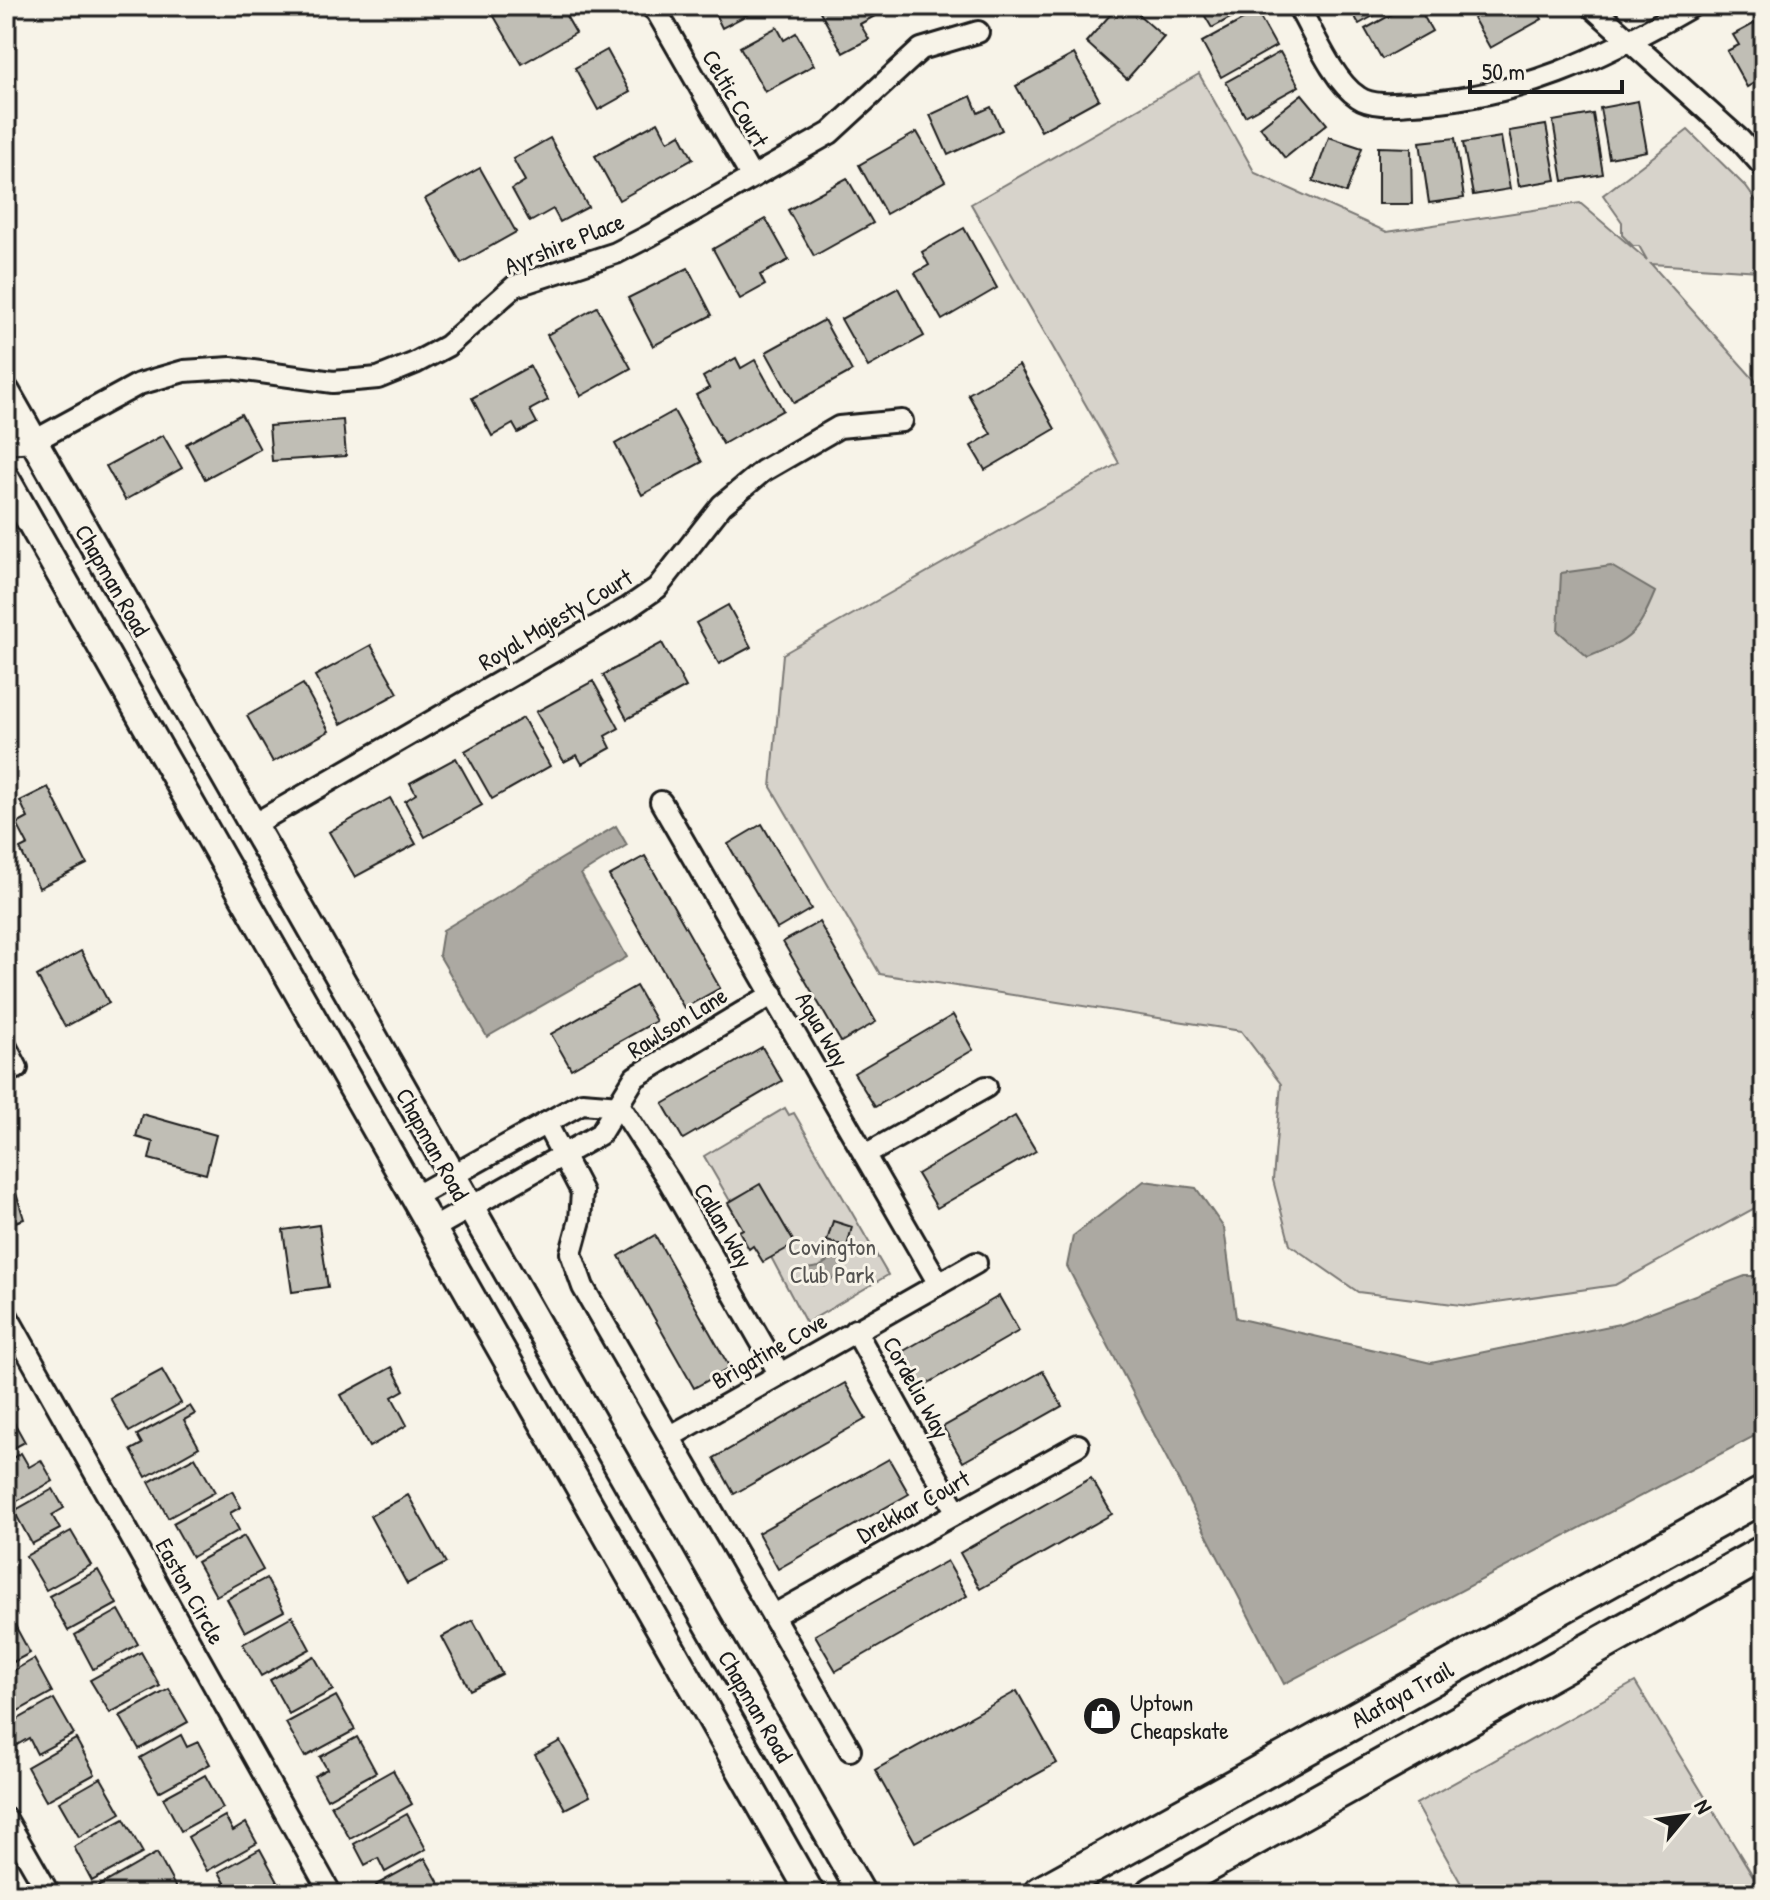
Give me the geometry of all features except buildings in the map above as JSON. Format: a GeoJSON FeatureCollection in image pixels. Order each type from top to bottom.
{"type":"FeatureCollection","features":[{"type":"Feature","properties":{"kind":"main road","name":"Alafaya Trail"},"geometry":{"type":"LineString","coordinates":[[1041,1894],[1764,1494]]}},
{"type":"Feature","properties":{"kind":"main road"},"geometry":{"type":"LineString","coordinates":[[1154,1894],[1764,1553]]}},
{"type":"Feature","properties":{"kind":"street","name":"Celtic Court"},"geometry":{"type":"LineString","coordinates":[[650,6],[657,12],[751,176]]}},
{"type":"Feature","properties":{"kind":"street"},"geometry":{"type":"LineString","coordinates":[[1298,6],[1333,68],[1359,98],[1388,104],[1436,102],[1498,92],[1567,72],[1631,41],[1692,6]]}},
{"type":"Feature","properties":{"kind":"street"},"geometry":{"type":"LineString","coordinates":[[1591,6],[1740,140],[1764,167]]}},
{"type":"Feature","properties":{"kind":"street","name":"Ayrshire Place"},"geometry":{"type":"LineString","coordinates":[[6,443],[34,441],[139,384],[184,371],[231,368],[333,382],[378,378],[447,346],[515,286],[616,253],[830,133],[921,49],[978,32]]}},
{"type":"Feature","properties":{"kind":"street","name":"Chapman Road"},"geometry":{"type":"LineString","coordinates":[[6,392],[862,1894]]}},
{"type":"Feature","properties":{"kind":"street","name":"Royal Majesty Court"},"geometry":{"type":"LineString","coordinates":[[253,825],[638,602],[657,588],[722,505],[763,471],[839,427],[902,421]]}},
{"type":"Feature","properties":{"kind":"street","name":"Chapman Road"},"geometry":{"type":"LineString","coordinates":[[6,479],[811,1894]]}},
{"type":"Feature","properties":{"kind":"street","name":"Aqua Way"},"geometry":{"type":"LineString","coordinates":[[661,802],[939,1284]]}},
{"type":"Feature","properties":{"kind":"street","name":"Rawlson Lane"},"geometry":{"type":"LineString","coordinates":[[434,1228],[600,1134],[635,1077],[773,994]]}},
{"type":"Feature","properties":{"kind":"street"},"geometry":{"type":"LineString","coordinates":[[6,1047],[17,1068]]}},
{"type":"Feature","properties":{"kind":"street"},"geometry":{"type":"LineString","coordinates":[[865,1155],[986,1087]]}},
{"type":"Feature","properties":{"kind":"street"},"geometry":{"type":"LineString","coordinates":[[416,1196],[582,1103],[620,1106]]}},
{"type":"Feature","properties":{"kind":"street","name":"Callan Way"},"geometry":{"type":"LineString","coordinates":[[620,1106],[669,1181],[779,1373]]}},
{"type":"Feature","properties":{"kind":"street"},"geometry":{"type":"LineString","coordinates":[[546,1123],[582,1192],[580,1220],[571,1253],[583,1287],[850,1750]]}},
{"type":"Feature","properties":{"kind":"street","name":"Brigatine Cove"},"geometry":{"type":"LineString","coordinates":[[671,1436],[976,1263]]}},
{"type":"Feature","properties":{"kind":"street","name":"Easton Circle"},"geometry":{"type":"LineString","coordinates":[[6,1314],[331,1894]]}},
{"type":"Feature","properties":{"kind":"street","name":"Cordelia Way"},"geometry":{"type":"LineString","coordinates":[[855,1330],[956,1511]]}},
{"type":"Feature","properties":{"kind":"street","name":"Drekkar Court"},"geometry":{"type":"LineString","coordinates":[[774,1615],[1078,1445]]}},
{"type":"Feature","properties":{"kind":"street"},"geometry":{"type":"LineString","coordinates":[[6,1819],[49,1894]]}},
{"type":"Feature","properties":{"kind":"green space"},"geometry":{"type":"Polygon","coordinates":[[[1199,74],[1255,173],[1387,232],[1580,203],[1647,260],[1639,246],[1633,246],[1622,235],[1622,222],[1603,195],[1688,130],[1746,187],[1764,212],[1764,382],[1759,385],[1764,394],[1764,1203],[1615,1285],[1469,1306],[1358,1292],[1290,1245],[1273,1180],[1281,1084],[1241,1031],[880,974],[771,787],[783,654],[1119,463],[971,204],[1199,74]],[[1651,264],[1758,384],[1759,384],[1760,271],[1651,264]]]}},
{"type":"Feature","properties":{"kind":"green space","name":"Covington Club Park"},"geometry":{"type":"Polygon","coordinates":[[[785,1108],[789,1115],[794,1113],[888,1275],[806,1323],[771,1257],[794,1243],[760,1185],[730,1201],[704,1156],[785,1108]]]}},
{"type":"Feature","properties":{"kind":"green space"},"geometry":{"type":"Polygon","coordinates":[[[1635,1682],[1764,1894],[1467,1894],[1416,1804],[1635,1682]]]}},
{"type":"Feature","properties":{"kind":"shaded area"},"geometry":{"type":"Polygon","coordinates":[[[1611,566],[1655,592],[1643,618],[1631,634],[1614,646],[1588,657],[1558,631],[1561,573],[1611,566]]]}},
{"type":"Feature","properties":{"kind":"shaded area"},"geometry":{"type":"Polygon","coordinates":[[[616,826],[627,845],[581,874],[627,957],[487,1037],[439,955],[443,930],[616,826]]]}},
{"type":"Feature","properties":{"kind":"shaded area"},"geometry":{"type":"Polygon","coordinates":[[[1144,1181],[1196,1188],[1224,1228],[1236,1318],[1431,1363],[1619,1324],[1745,1276],[1764,1276],[1764,1431],[1284,1684],[1067,1266],[1073,1236],[1144,1181]]]}},
{"type":"Feature","properties":{"kind":"shaded area"},"geometry":{"type":"Polygon","coordinates":[[[835,1256],[844,1264],[842,1271],[824,1285],[809,1281],[806,1269],[819,1267],[835,1256]]]}},
{"type":"Feature","properties":{"kind":"place","name":"Uptown Cheapskate"},"geometry":{"type":"Point","coordinates":[1102,1716]}}]}
